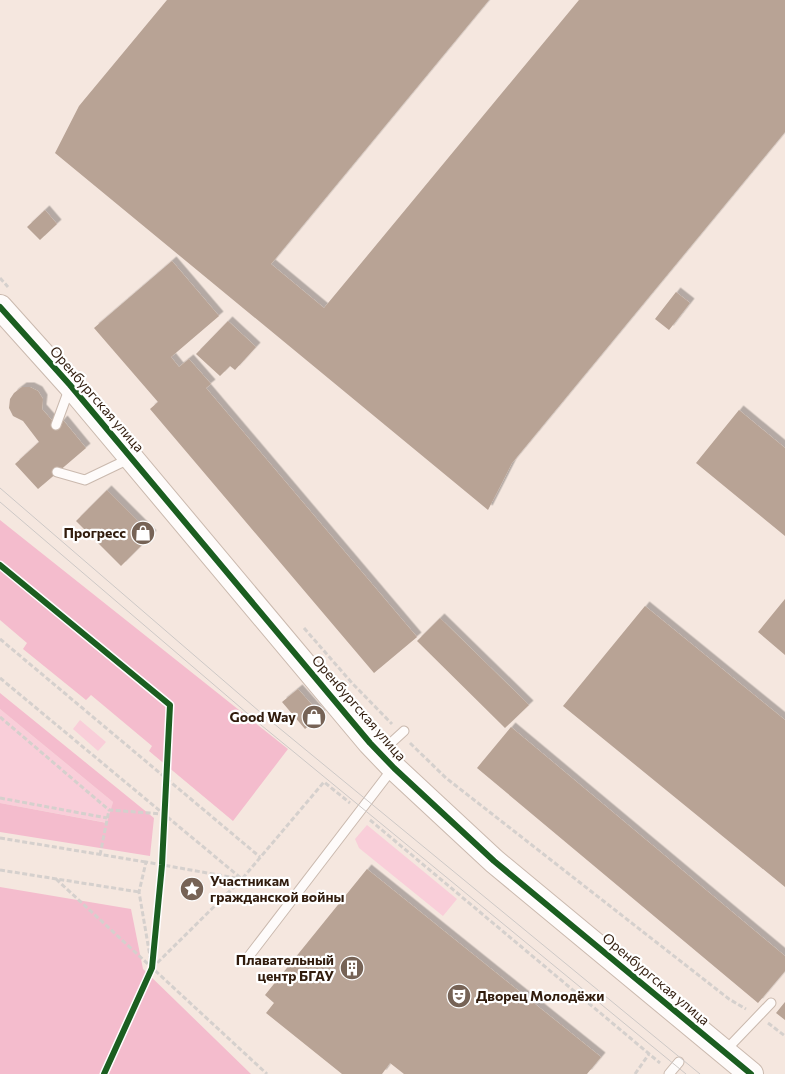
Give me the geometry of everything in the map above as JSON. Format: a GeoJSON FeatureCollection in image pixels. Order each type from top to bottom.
{"type":"FeatureCollection","features":[{"type":"Feature","properties":{"kind":"street","name":"Оренбургская улица"},"geometry":{"type":"LineString","coordinates":[[6,300],[70,385],[387,760],[494,862],[751,1074]]}},
{"type":"Feature","properties":{"kind":"lane"},"geometry":{"type":"LineString","coordinates":[[56,424],[70,385]]}},
{"type":"Feature","properties":{"kind":"lane"},"geometry":{"type":"LineString","coordinates":[[57,472],[84,480],[131,458]]}},
{"type":"Feature","properties":{"kind":"lane"},"geometry":{"type":"LineString","coordinates":[[246,960],[360,812],[403,732]]}},
{"type":"Feature","properties":{"kind":"lane"},"geometry":{"type":"LineString","coordinates":[[724,1052],[771,1002]]}},
{"type":"Feature","properties":{"kind":"lane"},"geometry":{"type":"LineString","coordinates":[[670,1073],[679,1062]]}},
{"type":"Feature","properties":{"kind":"path"},"geometry":{"type":"LineString","coordinates":[[0,278],[6,300]]}},
{"type":"Feature","properties":{"kind":"path"},"geometry":{"type":"LineString","coordinates":[[300,623],[352,683],[403,732],[446,778],[729,999],[785,1036]]}},
{"type":"Feature","properties":{"kind":"path"},"geometry":{"type":"LineString","coordinates":[[0,639],[167,777],[260,857]]}},
{"type":"Feature","properties":{"kind":"path"},"geometry":{"type":"LineString","coordinates":[[0,678],[242,879]]}},
{"type":"Feature","properties":{"kind":"path"},"geometry":{"type":"LineString","coordinates":[[0,717],[108,810],[164,814]]}},
{"type":"Feature","properties":{"kind":"path"},"geometry":{"type":"LineString","coordinates":[[152,968],[242,879],[324,782],[670,1073]]}},
{"type":"Feature","properties":{"kind":"path"},"geometry":{"type":"LineString","coordinates":[[0,798],[107,818]]}},
{"type":"Feature","properties":{"kind":"path"},"geometry":{"type":"LineString","coordinates":[[100,855],[108,810]]}},
{"type":"Feature","properties":{"kind":"path"},"geometry":{"type":"LineString","coordinates":[[0,838],[242,879]]}},
{"type":"Feature","properties":{"kind":"path"},"geometry":{"type":"LineString","coordinates":[[146,862],[139,892],[152,968]]}},
{"type":"Feature","properties":{"kind":"path"},"geometry":{"type":"LineString","coordinates":[[0,870],[139,892]]}},
{"type":"Feature","properties":{"kind":"path"},"geometry":{"type":"LineString","coordinates":[[56,879],[267,1074]]}},
{"type":"Feature","properties":{"kind":"path"},"geometry":{"type":"LineString","coordinates":[[635,1074],[649,1054]]}},
{"type":"Feature","properties":{"kind":"shaded area"},"geometry":{"type":"Polygon","coordinates":[[[0,520],[288,749],[233,821],[149,751],[152,746],[91,695],[86,700],[23,649],[27,643],[0,620],[0,520]]]}},
{"type":"Feature","properties":{"kind":"shaded area"},"geometry":{"type":"Polygon","coordinates":[[[0,693],[154,818],[150,856],[0,832],[0,803],[107,823],[113,802],[0,709],[0,693]]]}},
{"type":"Feature","properties":{"kind":"shaded area"},"geometry":{"type":"Polygon","coordinates":[[[0,709],[113,802],[108,823],[0,803],[0,709]]]}},
{"type":"Feature","properties":{"kind":"shaded area"},"geometry":{"type":"Polygon","coordinates":[[[80,720],[106,742],[98,751],[73,729],[80,720]]]}},
{"type":"Feature","properties":{"kind":"shaded area"},"geometry":{"type":"Polygon","coordinates":[[[367,825],[457,899],[443,916],[359,848],[355,839],[367,825]]]}},
{"type":"Feature","properties":{"kind":"shaded area"},"geometry":{"type":"Polygon","coordinates":[[[0,887],[131,909],[143,969],[251,1074],[0,1074],[0,887]]]}},
{"type":"Feature","properties":{"kind":"building"},"geometry":{"type":"Polygon","coordinates":[[[167,0],[489,0],[271,264],[324,308],[579,0],[785,0],[785,132],[512,463],[488,510],[55,153],[79,106],[167,0]]]}},
{"type":"Feature","properties":{"kind":"building"},"geometry":{"type":"Polygon","coordinates":[[[45,210],[57,224],[40,240],[27,227],[45,210]]]}},
{"type":"Feature","properties":{"kind":"building"},"geometry":{"type":"Polygon","coordinates":[[[172,261],[219,316],[171,357],[179,367],[189,359],[211,384],[206,388],[417,637],[374,673],[150,409],[158,402],[94,328],[172,261]]]}},
{"type":"Feature","properties":{"kind":"building"},"geometry":{"type":"Polygon","coordinates":[[[676,292],[690,303],[669,330],[655,319],[676,292]]]}},
{"type":"Feature","properties":{"kind":"building"},"geometry":{"type":"Polygon","coordinates":[[[228,321],[256,347],[235,370],[230,366],[220,376],[196,354],[228,321]]]}},
{"type":"Feature","properties":{"kind":"building"},"geometry":{"type":"Polygon","coordinates":[[[22,387],[30,387],[38,391],[43,399],[42,409],[56,425],[56,428],[63,420],[86,448],[38,489],[15,464],[39,442],[23,421],[13,416],[9,408],[10,399],[22,387]]]}},
{"type":"Feature","properties":{"kind":"building"},"geometry":{"type":"Polygon","coordinates":[[[739,410],[785,448],[785,536],[696,463],[739,410]]]}},
{"type":"Feature","properties":{"kind":"building"},"geometry":{"type":"Polygon","coordinates":[[[107,490],[152,535],[121,566],[76,521],[107,490]]]}},
{"type":"Feature","properties":{"kind":"building"},"geometry":{"type":"Polygon","coordinates":[[[785,599],[785,655],[758,632],[785,599]]]}},
{"type":"Feature","properties":{"kind":"building"},"geometry":{"type":"Polygon","coordinates":[[[645,606],[785,720],[785,887],[563,706],[645,606]]]}},
{"type":"Feature","properties":{"kind":"building"},"geometry":{"type":"Polygon","coordinates":[[[440,618],[529,705],[505,728],[417,641],[440,618]]]}},
{"type":"Feature","properties":{"kind":"building"},"geometry":{"type":"Polygon","coordinates":[[[298,689],[321,715],[305,729],[282,702],[298,689]]]}},
{"type":"Feature","properties":{"kind":"building"},"geometry":{"type":"Polygon","coordinates":[[[511,727],[785,956],[785,971],[758,1003],[477,768],[511,727]]]}},
{"type":"Feature","properties":{"kind":"building"},"geometry":{"type":"Polygon","coordinates":[[[367,869],[601,1057],[587,1074],[404,1074],[390,1063],[382,1074],[342,1074],[266,1013],[274,1003],[265,995],[367,869]]]}},
{"type":"Feature","properties":{"kind":"building"},"geometry":{"type":"Polygon","coordinates":[[[785,1002],[785,1020],[776,1013],[785,1002]]]}},
{"type":"Feature","properties":{"kind":"tram line"},"geometry":{"type":"LineString","coordinates":[[0,488],[267,718],[700,1074]]}},
{"type":"Feature","properties":{"kind":"tram line"},"geometry":{"type":"LineString","coordinates":[[0,502],[261,725],[686,1074]]}},
{"type":"Feature","properties":{"kind":"cycle path"},"geometry":{"type":"LineString","coordinates":[[0,307],[70,385],[370,743],[394,768],[494,861],[751,1074]]}},
{"type":"Feature","properties":{"kind":"cycle path"},"geometry":{"type":"LineString","coordinates":[[0,565],[170,705],[162,865],[152,968],[104,1074]]}},
{"type":"Feature","properties":{"kind":"place","name":"Прогресс"},"geometry":{"type":"Point","coordinates":[143,533]}},
{"type":"Feature","properties":{"kind":"place","name":"Good Way"},"geometry":{"type":"Point","coordinates":[314,717]}},
{"type":"Feature","properties":{"kind":"place","name":"Участникам гражданской войны"},"geometry":{"type":"Point","coordinates":[192,889]}},
{"type":"Feature","properties":{"kind":"place","name":"Плавательный центр БГАУ"},"geometry":{"type":"Point","coordinates":[352,968]}},
{"type":"Feature","properties":{"kind":"place","name":"Дворец Молодёжи"},"geometry":{"type":"Point","coordinates":[459,996]}}]}
